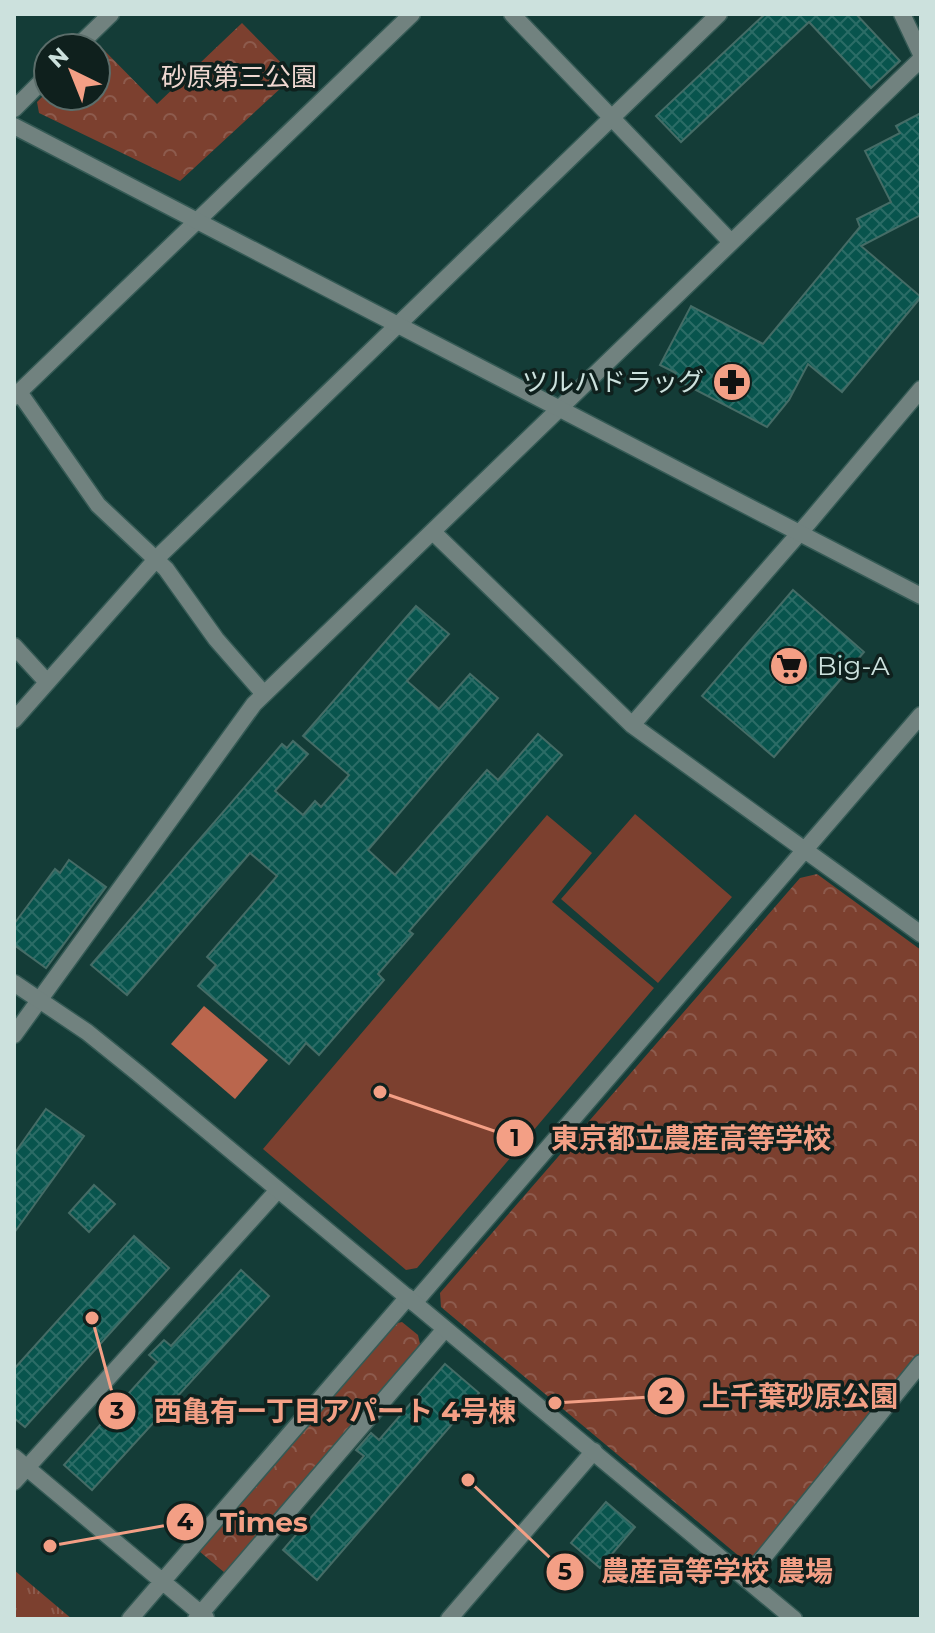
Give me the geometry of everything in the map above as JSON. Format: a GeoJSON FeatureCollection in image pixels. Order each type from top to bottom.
{"type":"FeatureCollection","features":[{"type":"Feature","properties":{"kind":"street"},"geometry":{"type":"LineString","coordinates":[[92,32],[111,14]]}},
{"type":"Feature","properties":{"kind":"street"},"geometry":{"type":"LineString","coordinates":[[264,694],[216,639],[166,569],[98,505],[17,394],[412,14]]}},
{"type":"Feature","properties":{"kind":"street"},"geometry":{"type":"LineString","coordinates":[[512,14],[731,242]]}},
{"type":"Feature","properties":{"kind":"street"},"geometry":{"type":"LineString","coordinates":[[14,720],[156,559],[719,14]]}},
{"type":"Feature","properties":{"kind":"street"},"geometry":{"type":"LineString","coordinates":[[14,1035],[264,694],[921,57],[902,14]]}},
{"type":"Feature","properties":{"kind":"street"},"geometry":{"type":"LineString","coordinates":[[14,109],[32,91]]}},
{"type":"Feature","properties":{"kind":"street"},"geometry":{"type":"LineString","coordinates":[[14,126],[921,596]]}},
{"type":"Feature","properties":{"kind":"street"},"geometry":{"type":"LineString","coordinates":[[632,725],[921,389]]}},
{"type":"Feature","properties":{"kind":"street"},"geometry":{"type":"LineString","coordinates":[[433,532],[632,725],[921,934]]}},
{"type":"Feature","properties":{"kind":"street"},"geometry":{"type":"LineString","coordinates":[[14,646],[47,682]]}},
{"type":"Feature","properties":{"kind":"street"},"geometry":{"type":"LineString","coordinates":[[130,1619],[921,715]]}},
{"type":"Feature","properties":{"kind":"street"},"geometry":{"type":"LineString","coordinates":[[14,983],[87,1032],[794,1619]]}},
{"type":"Feature","properties":{"kind":"street"},"geometry":{"type":"LineString","coordinates":[[14,1482],[20,1462],[278,1190]]}},
{"type":"Feature","properties":{"kind":"street"},"geometry":{"type":"LineString","coordinates":[[20,1462],[202,1617],[445,1329]]}},
{"type":"Feature","properties":{"kind":"street"},"geometry":{"type":"LineString","coordinates":[[746,1579],[921,1363]]}},
{"type":"Feature","properties":{"kind":"street"},"geometry":{"type":"LineString","coordinates":[[449,1619],[594,1451]]}},
{"type":"Feature","properties":{"kind":"green space","name":"砂原第三公園"},"geometry":{"type":"Polygon","coordinates":[[[242,23],[294,76],[180,181],[39,112],[112,112],[112,58],[157,104],[242,23]]]}},
{"type":"Feature","properties":{"kind":"green space"},"geometry":{"type":"Polygon","coordinates":[[[635,814],[732,897],[658,983],[561,899],[635,814]]]}},
{"type":"Feature","properties":{"kind":"green space"},"geometry":{"type":"Polygon","coordinates":[[[547,815],[592,853],[552,902],[654,988],[417,1268],[406,1270],[263,1149],[547,815]]]}},
{"type":"Feature","properties":{"kind":"green space"},"geometry":{"type":"Polygon","coordinates":[[[817,874],[921,950],[921,1351],[758,1555],[740,1557],[441,1307],[440,1293],[800,878],[817,874]]]}},
{"type":"Feature","properties":{"kind":"green space"},"geometry":{"type":"Polygon","coordinates":[[[402,1322],[418,1335],[420,1344],[225,1573],[199,1551],[393,1324],[402,1322]]]}},
{"type":"Feature","properties":{"kind":"green space"},"geometry":{"type":"Polygon","coordinates":[[[14,1570],[72,1619],[14,1619],[14,1570]]]}},
{"type":"Feature","properties":{"kind":"shaded area"},"geometry":{"type":"Polygon","coordinates":[[[204,1006],[268,1060],[235,1099],[171,1044],[204,1006]]]}},
{"type":"Feature","properties":{"kind":"building"},"geometry":{"type":"Polygon","coordinates":[[[765,14],[856,14],[900,61],[871,88],[809,22],[681,142],[656,116],[765,14]]]}},
{"type":"Feature","properties":{"kind":"building"},"geometry":{"type":"Polygon","coordinates":[[[921,113],[921,215],[861,246],[921,297],[842,392],[808,364],[789,400],[767,427],[673,378],[676,373],[660,365],[691,306],[763,344],[860,227],[857,219],[891,202],[865,151],[900,133],[896,126],[921,113]]]}},
{"type":"Feature","properties":{"kind":"building"},"geometry":{"type":"Polygon","coordinates":[[[793,590],[864,652],[774,757],[702,696],[793,590]]]}},
{"type":"Feature","properties":{"kind":"building"},"geometry":{"type":"Polygon","coordinates":[[[416,606],[449,634],[407,681],[439,709],[470,674],[498,698],[368,850],[395,875],[487,770],[498,780],[538,734],[562,755],[409,931],[413,934],[378,974],[384,980],[319,1055],[306,1043],[289,1064],[198,986],[216,965],[207,957],[277,876],[250,853],[127,995],[91,965],[282,744],[287,748],[293,741],[308,754],[275,791],[303,815],[315,801],[321,807],[349,775],[303,736],[416,606]]]}},
{"type":"Feature","properties":{"kind":"building"},"geometry":{"type":"Polygon","coordinates":[[[69,860],[106,887],[46,968],[14,945],[14,924],[55,869],[60,873],[69,860]]]}},
{"type":"Feature","properties":{"kind":"building"},"geometry":{"type":"Polygon","coordinates":[[[46,1109],[84,1136],[14,1233],[14,1154],[46,1109]]]}},
{"type":"Feature","properties":{"kind":"building"},"geometry":{"type":"Polygon","coordinates":[[[94,1185],[115,1204],[89,1232],[69,1213],[94,1185]]]}},
{"type":"Feature","properties":{"kind":"building"},"geometry":{"type":"Polygon","coordinates":[[[134,1236],[169,1268],[25,1427],[14,1418],[14,1369],[134,1236]]]}},
{"type":"Feature","properties":{"kind":"building"},"geometry":{"type":"Polygon","coordinates":[[[241,1270],[269,1296],[92,1490],[64,1465],[157,1362],[149,1355],[164,1340],[171,1346],[241,1270]]]}},
{"type":"Feature","properties":{"kind":"building"},"geometry":{"type":"Polygon","coordinates":[[[445,1364],[479,1393],[317,1580],[283,1550],[364,1456],[356,1450],[371,1433],[379,1440],[445,1364]]]}},
{"type":"Feature","properties":{"kind":"building"},"geometry":{"type":"Polygon","coordinates":[[[606,1502],[635,1527],[600,1568],[571,1543],[606,1502]]]}},
{"type":"Feature","properties":{"kind":"place","name":"ツルハドラッグ"},"geometry":{"type":"Point","coordinates":[732,382]}},
{"type":"Feature","properties":{"kind":"place","name":"Big-A"},"geometry":{"type":"Point","coordinates":[789,666]}},
{"type":"Feature","properties":{"kind":"place","name":"東京都立農産高等学校"},"geometry":{"type":"Point","coordinates":[380,1092]}},
{"type":"Feature","properties":{"kind":"place","name":"西亀有一丁目アパート 4号棟"},"geometry":{"type":"Point","coordinates":[92,1318]}},
{"type":"Feature","properties":{"kind":"place","name":"上千葉砂原公園"},"geometry":{"type":"Point","coordinates":[555,1403]}},
{"type":"Feature","properties":{"kind":"place","name":"農産高等学校 農場"},"geometry":{"type":"Point","coordinates":[468,1480]}},
{"type":"Feature","properties":{"kind":"place","name":"Times"},"geometry":{"type":"Point","coordinates":[50,1546]}}]}
